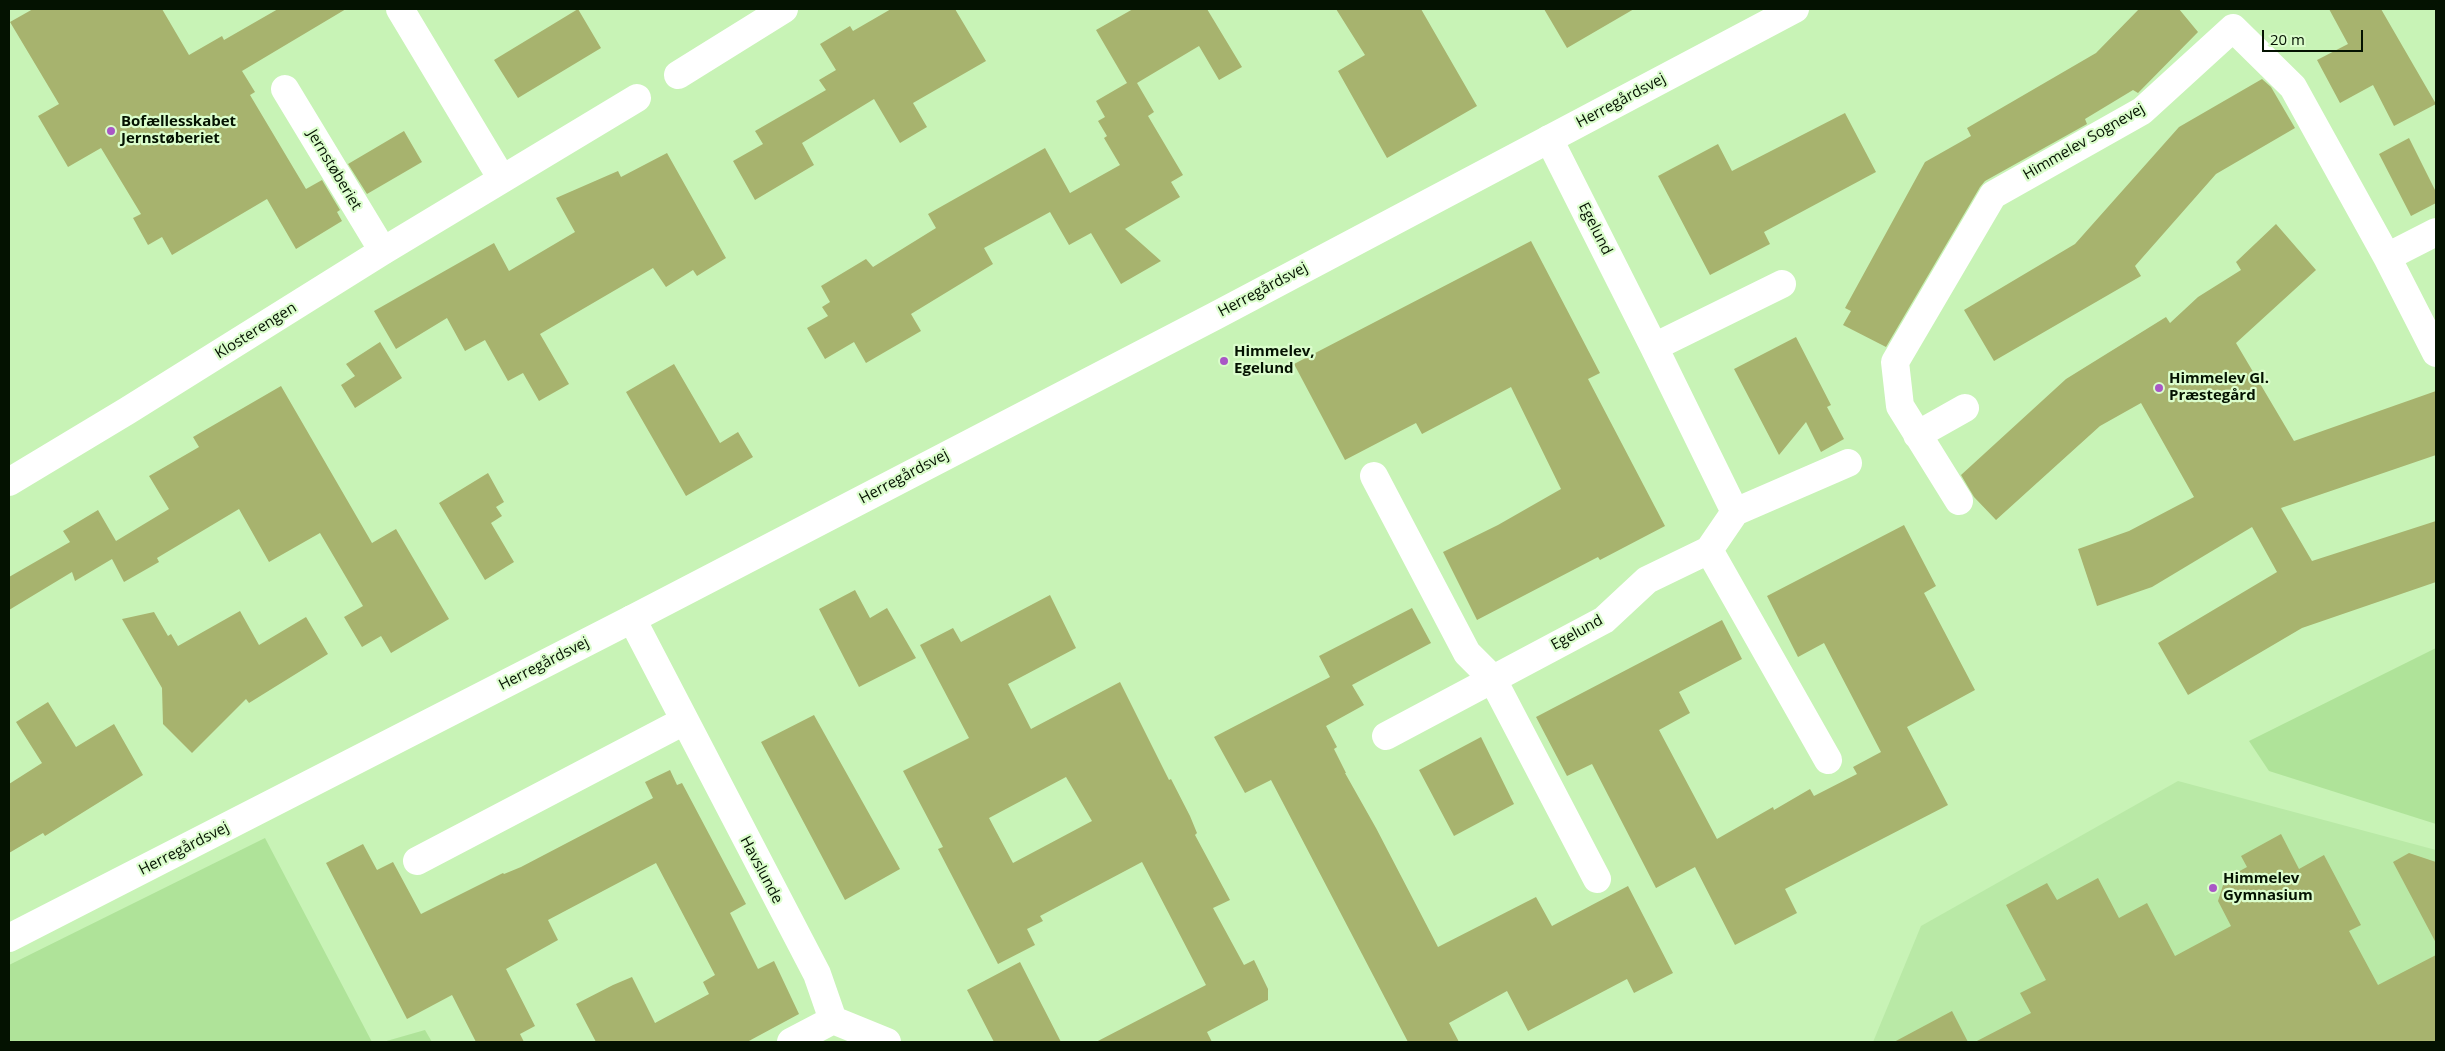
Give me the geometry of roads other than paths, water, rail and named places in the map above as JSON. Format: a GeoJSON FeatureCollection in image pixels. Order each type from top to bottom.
{"type":"FeatureCollection","features":[{"type":"Feature","properties":{"kind":"street"},"geometry":{"type":"LineString","coordinates":[[400,9],[502,179]]}},
{"type":"Feature","properties":{"kind":"street"},"geometry":{"type":"LineString","coordinates":[[678,75],[784,9]]}},
{"type":"Feature","properties":{"kind":"street","name":"Herregårdsvej"},"geometry":{"type":"LineString","coordinates":[[9,938],[632,619],[1795,9]]}},
{"type":"Feature","properties":{"kind":"street","name":"Himmelev Sognevej"},"geometry":{"type":"LineString","coordinates":[[1959,501],[1900,406],[1895,362],[1992,195],[2142,111],[2233,28],[2293,87],[2387,257],[2436,353]]}},
{"type":"Feature","properties":{"kind":"street","name":"Jernstøberiet"},"geometry":{"type":"LineString","coordinates":[[285,89],[382,251]]}},
{"type":"Feature","properties":{"kind":"street","name":"Klosterengen"},"geometry":{"type":"LineString","coordinates":[[9,482],[127,412],[382,251],[638,98]]}},
{"type":"Feature","properties":{"kind":"street","name":"Egelund"},"geometry":{"type":"LineString","coordinates":[[1386,736],[1604,620],[1647,580],[1709,550],[1735,512],[1549,139]]}},
{"type":"Feature","properties":{"kind":"street"},"geometry":{"type":"LineString","coordinates":[[2387,257],[2436,232]]}},
{"type":"Feature","properties":{"kind":"street"},"geometry":{"type":"LineString","coordinates":[[1654,347],[1782,284]]}},
{"type":"Feature","properties":{"kind":"street"},"geometry":{"type":"LineString","coordinates":[[1918,435],[1965,408]]}},
{"type":"Feature","properties":{"kind":"street"},"geometry":{"type":"LineString","coordinates":[[1735,512],[1848,463]]}},
{"type":"Feature","properties":{"kind":"street"},"geometry":{"type":"LineString","coordinates":[[1374,476],[1467,653],[1492,678],[1597,879]]}},
{"type":"Feature","properties":{"kind":"street"},"geometry":{"type":"LineString","coordinates":[[1709,550],[1828,760]]}},
{"type":"Feature","properties":{"kind":"street","name":"Havslunde"},"geometry":{"type":"LineString","coordinates":[[632,619],[817,974],[833,1020]]}},
{"type":"Feature","properties":{"kind":"street"},"geometry":{"type":"LineString","coordinates":[[417,861],[684,721]]}},
{"type":"Feature","properties":{"kind":"street"},"geometry":{"type":"LineString","coordinates":[[791,1042],[833,1020],[886,1042]]}},
{"type":"Feature","properties":{"kind":"place","name":"Bofællesskabet Jernstøberiet"},"geometry":{"type":"Point","coordinates":[111,131]}},
{"type":"Feature","properties":{"kind":"place","name":"Himmelev, Egelund"},"geometry":{"type":"Point","coordinates":[1224,361]}},
{"type":"Feature","properties":{"kind":"place","name":"Himmelev Gl. Præstegård"},"geometry":{"type":"Point","coordinates":[2159,388]}},
{"type":"Feature","properties":{"kind":"place","name":"Himmelev Gymnasium"},"geometry":{"type":"Point","coordinates":[2213,888]}}]}
